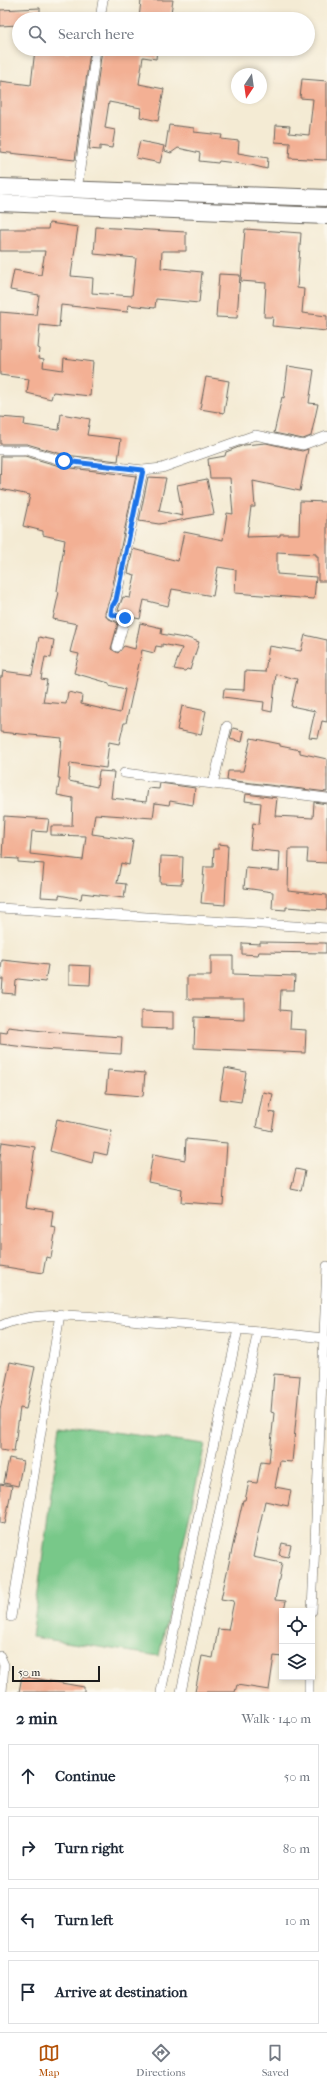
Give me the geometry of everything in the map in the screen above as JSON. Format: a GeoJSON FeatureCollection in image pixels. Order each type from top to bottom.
{"type":"FeatureCollection","features":[{"type":"Feature","properties":{"kind":"highway"},"geometry":{"type":"LineString","coordinates":[[0,187],[77,191],[327,198]]}},
{"type":"Feature","properties":{"kind":"highway"},"geometry":{"type":"LineString","coordinates":[[0,203],[327,216]]}},
{"type":"Feature","properties":{"kind":"street"},"geometry":{"type":"LineString","coordinates":[[101,12],[103,0]]}},
{"type":"Feature","properties":{"kind":"street"},"geometry":{"type":"LineString","coordinates":[[77,191],[95,56]]}},
{"type":"Feature","properties":{"kind":"street"},"geometry":{"type":"LineString","coordinates":[[0,450],[26,450],[64,461],[143,470],[162,468],[255,435],[303,445],[327,436]]}},
{"type":"Feature","properties":{"kind":"street"},"geometry":{"type":"LineString","coordinates":[[117,648],[125,618],[111,614],[112,607],[116,600],[143,470]]}},
{"type":"Feature","properties":{"kind":"street"},"geometry":{"type":"LineString","coordinates":[[213,784],[227,726]]}},
{"type":"Feature","properties":{"kind":"street"},"geometry":{"type":"LineString","coordinates":[[124,773],[327,798]]}},
{"type":"Feature","properties":{"kind":"street"},"geometry":{"type":"LineString","coordinates":[[0,908],[327,928]]}},
{"type":"Feature","properties":{"kind":"street"},"geometry":{"type":"LineString","coordinates":[[312,1608],[323,1452],[323,1338],[327,1266]]}},
{"type":"Feature","properties":{"kind":"street"},"geometry":{"type":"LineString","coordinates":[[0,1326],[9,1322],[60,1314],[258,1330],[323,1338]]}},
{"type":"Feature","properties":{"kind":"street"},"geometry":{"type":"LineString","coordinates":[[11,1617],[60,1314]]}},
{"type":"Feature","properties":{"kind":"street"},"geometry":{"type":"LineString","coordinates":[[161,1692],[238,1329]]}},
{"type":"Feature","properties":{"kind":"street"},"geometry":{"type":"LineString","coordinates":[[181,1692],[258,1330]]}},
{"type":"Feature","properties":{"kind":"street"},"geometry":{"type":"LineString","coordinates":[[0,1656],[4,1665],[2,1692]]}},
{"type":"Feature","properties":{"kind":"street"},"geometry":{"type":"LineString","coordinates":[[308,1692],[309,1680]]}},
{"type":"Feature","properties":{"kind":"green space"},"geometry":{"type":"Polygon","coordinates":[[[60,1425],[205,1444],[159,1656],[32,1637],[60,1425]]]}},
{"type":"Feature","properties":{"kind":"building"},"geometry":{"type":"Polygon","coordinates":[[[141,0],[173,0],[171,12],[140,12],[141,0]]]}},
{"type":"Feature","properties":{"kind":"building"},"geometry":{"type":"Polygon","coordinates":[[[40,8],[40,12],[12,12],[12,25],[0,26],[0,10],[40,8]]]}},
{"type":"Feature","properties":{"kind":"building"},"geometry":{"type":"Polygon","coordinates":[[[34,56],[89,56],[75,160],[0,152],[0,81],[31,85],[34,56]]]}},
{"type":"Feature","properties":{"kind":"building"},"geometry":{"type":"Polygon","coordinates":[[[101,56],[156,56],[156,59],[143,57],[139,84],[164,89],[158,121],[140,117],[141,108],[109,102],[105,128],[115,130],[112,148],[100,146],[100,150],[89,149],[101,56]]]}},
{"type":"Feature","properties":{"kind":"building"},"geometry":{"type":"Polygon","coordinates":[[[302,79],[327,81],[327,160],[289,158],[290,143],[275,142],[276,125],[290,126],[289,133],[309,135],[313,99],[300,98],[302,79]]]}},
{"type":"Feature","properties":{"kind":"building"},"geometry":{"type":"Polygon","coordinates":[[[169,125],[194,128],[194,132],[222,135],[221,139],[239,141],[238,153],[268,158],[267,169],[251,165],[219,161],[218,163],[199,161],[200,153],[178,148],[171,153],[165,151],[169,125]]]}},
{"type":"Feature","properties":{"kind":"building"},"geometry":{"type":"Polygon","coordinates":[[[140,141],[164,146],[160,163],[136,158],[140,141]]]}},
{"type":"Feature","properties":{"kind":"building"},"geometry":{"type":"Polygon","coordinates":[[[49,223],[78,227],[71,276],[93,278],[92,293],[132,296],[136,258],[94,254],[96,227],[186,232],[186,251],[162,251],[161,268],[202,272],[199,303],[156,299],[155,308],[128,305],[127,312],[61,305],[59,327],[40,325],[38,348],[40,349],[39,358],[44,359],[43,367],[63,370],[64,358],[93,362],[90,396],[53,392],[51,399],[27,393],[29,379],[0,375],[0,312],[36,315],[39,295],[10,290],[14,270],[41,275],[45,251],[0,251],[0,229],[48,229],[49,223]]]}},
{"type":"Feature","properties":{"kind":"building"},"geometry":{"type":"Polygon","coordinates":[[[245,229],[301,233],[297,288],[304,289],[302,313],[327,316],[327,331],[272,326],[273,317],[264,317],[266,283],[241,281],[245,229]]]}},
{"type":"Feature","properties":{"kind":"building"},"geometry":{"type":"Polygon","coordinates":[[[219,274],[240,275],[237,318],[216,317],[219,274]]]}},
{"type":"Feature","properties":{"kind":"building"},"geometry":{"type":"Polygon","coordinates":[[[288,366],[314,370],[309,403],[318,404],[311,436],[303,439],[274,433],[282,397],[284,398],[288,366]]]}},
{"type":"Feature","properties":{"kind":"building"},"geometry":{"type":"Polygon","coordinates":[[[206,377],[229,381],[224,413],[200,409],[206,377]]]}},
{"type":"Feature","properties":{"kind":"building"},"geometry":{"type":"Polygon","coordinates":[[[61,414],[90,419],[87,435],[121,439],[118,461],[65,455],[27,444],[0,444],[0,417],[25,419],[24,425],[59,430],[61,414]]]}},
{"type":"Feature","properties":{"kind":"building"},"geometry":{"type":"Polygon","coordinates":[[[266,443],[302,451],[308,449],[300,491],[253,481],[255,507],[251,507],[247,537],[299,534],[300,501],[327,502],[327,581],[318,581],[318,556],[316,556],[316,554],[277,552],[277,574],[316,577],[314,599],[235,593],[236,570],[218,567],[213,596],[172,589],[168,606],[144,600],[140,619],[131,617],[118,610],[123,597],[130,598],[135,575],[128,573],[133,549],[178,561],[184,532],[223,540],[227,513],[233,514],[230,478],[210,478],[208,459],[225,456],[226,452],[244,445],[266,443]]]}},
{"type":"Feature","properties":{"kind":"building"},"geometry":{"type":"Polygon","coordinates":[[[1,456],[25,456],[63,467],[136,476],[110,598],[105,613],[107,618],[118,623],[111,649],[118,653],[124,646],[135,649],[140,623],[162,628],[161,634],[185,637],[199,642],[190,670],[187,669],[185,671],[174,669],[182,648],[162,644],[162,647],[156,646],[154,653],[142,650],[126,723],[124,723],[119,744],[109,742],[106,768],[70,763],[69,781],[97,787],[99,771],[114,772],[111,798],[146,802],[148,788],[159,789],[160,783],[195,788],[193,805],[170,801],[169,805],[155,803],[153,818],[95,814],[92,834],[133,840],[129,865],[121,863],[117,883],[126,884],[124,898],[82,893],[81,899],[59,895],[59,898],[41,897],[44,864],[18,862],[18,859],[2,858],[4,816],[49,819],[47,832],[32,831],[30,854],[83,860],[86,836],[51,835],[51,826],[72,826],[73,798],[57,795],[60,778],[58,778],[62,738],[0,732],[0,677],[2,677],[3,671],[32,675],[39,637],[54,640],[51,658],[45,657],[41,679],[47,680],[43,702],[66,704],[68,692],[82,695],[81,704],[120,713],[125,689],[74,673],[79,654],[70,652],[77,624],[53,619],[59,592],[57,591],[65,540],[43,535],[43,531],[23,526],[30,495],[0,489],[1,456]]]}},
{"type":"Feature","properties":{"kind":"building"},"geometry":{"type":"Polygon","coordinates":[[[148,477],[166,478],[159,511],[183,516],[177,485],[207,479],[214,514],[159,524],[139,521],[148,477]]]}},
{"type":"Feature","properties":{"kind":"building"},"geometry":{"type":"Polygon","coordinates":[[[305,635],[327,640],[327,722],[322,721],[318,738],[309,737],[315,711],[291,706],[297,679],[276,674],[272,712],[263,710],[264,702],[223,697],[224,689],[244,690],[245,671],[265,672],[269,646],[301,651],[305,635]]]}},
{"type":"Feature","properties":{"kind":"building"},"geometry":{"type":"Polygon","coordinates":[[[182,706],[206,711],[201,735],[177,730],[182,706]]]}},
{"type":"Feature","properties":{"kind":"building"},"geometry":{"type":"Polygon","coordinates":[[[233,728],[244,731],[242,742],[230,739],[233,728]]]}},
{"type":"Feature","properties":{"kind":"building"},"geometry":{"type":"Polygon","coordinates":[[[251,738],[280,744],[280,746],[300,750],[300,753],[327,759],[327,792],[227,780],[228,771],[243,771],[251,738]]]}},
{"type":"Feature","properties":{"kind":"building"},"geometry":{"type":"Polygon","coordinates":[[[246,794],[277,798],[275,816],[313,818],[314,802],[327,804],[327,863],[307,862],[308,849],[289,849],[288,891],[327,895],[327,910],[286,907],[286,910],[272,909],[273,892],[244,888],[246,868],[279,871],[280,852],[250,849],[253,823],[259,824],[261,803],[245,801],[246,794]]]}},
{"type":"Feature","properties":{"kind":"building"},"geometry":{"type":"Polygon","coordinates":[[[218,844],[228,845],[225,905],[201,903],[204,867],[213,867],[214,849],[218,849],[218,844]]]}},
{"type":"Feature","properties":{"kind":"building"},"geometry":{"type":"Polygon","coordinates":[[[161,856],[183,857],[182,884],[160,883],[161,856]]]}},
{"type":"Feature","properties":{"kind":"building"},"geometry":{"type":"Polygon","coordinates":[[[260,942],[326,943],[326,953],[259,952],[258,955],[242,954],[242,943],[260,944],[260,942]]]}},
{"type":"Feature","properties":{"kind":"building"},"geometry":{"type":"Polygon","coordinates":[[[211,956],[233,956],[233,974],[295,976],[294,990],[281,990],[280,1010],[291,1011],[290,1029],[306,1030],[305,1053],[194,1048],[195,1017],[244,1019],[244,999],[187,999],[187,976],[211,976],[211,956]]]}},
{"type":"Feature","properties":{"kind":"building"},"geometry":{"type":"Polygon","coordinates":[[[2,960],[48,965],[45,982],[18,979],[16,981],[15,994],[2,993],[3,979],[0,979],[2,960]]]}},
{"type":"Feature","properties":{"kind":"building"},"geometry":{"type":"Polygon","coordinates":[[[69,965],[91,966],[90,985],[69,984],[69,965]]]}},
{"type":"Feature","properties":{"kind":"building"},"geometry":{"type":"Polygon","coordinates":[[[141,1011],[173,1012],[173,1029],[141,1028],[141,1011]]]}},
{"type":"Feature","properties":{"kind":"building"},"geometry":{"type":"Polygon","coordinates":[[[8,1027],[122,1037],[121,1054],[41,1049],[0,1044],[0,1032],[7,1033],[8,1027]]]}},
{"type":"Feature","properties":{"kind":"building"},"geometry":{"type":"Polygon","coordinates":[[[225,1068],[246,1072],[241,1102],[220,1099],[225,1068]]]}},
{"type":"Feature","properties":{"kind":"building"},"geometry":{"type":"Polygon","coordinates":[[[108,1070],[145,1073],[143,1096],[106,1093],[108,1070]]]}},
{"type":"Feature","properties":{"kind":"building"},"geometry":{"type":"Polygon","coordinates":[[[263,1092],[273,1094],[269,1112],[275,1113],[272,1131],[256,1127],[263,1092]]]}},
{"type":"Feature","properties":{"kind":"building"},"geometry":{"type":"Polygon","coordinates":[[[57,1119],[112,1131],[107,1155],[94,1152],[92,1163],[50,1151],[57,1119]]]}},
{"type":"Feature","properties":{"kind":"building"},"geometry":{"type":"Polygon","coordinates":[[[186,1139],[227,1143],[223,1205],[181,1202],[182,1189],[148,1182],[153,1154],[185,1160],[186,1139]]]}},
{"type":"Feature","properties":{"kind":"building"},"geometry":{"type":"Polygon","coordinates":[[[2,1142],[35,1147],[26,1207],[53,1211],[51,1227],[56,1228],[51,1258],[46,1257],[43,1273],[0,1266],[0,1158],[2,1142]]]}},
{"type":"Feature","properties":{"kind":"building"},"geometry":{"type":"Polygon","coordinates":[[[296,1169],[305,1171],[301,1191],[291,1189],[296,1169]]]}},
{"type":"Feature","properties":{"kind":"building"},"geometry":{"type":"Polygon","coordinates":[[[10,1362],[35,1367],[26,1409],[20,1408],[14,1452],[0,1450],[0,1410],[10,1362]]]}},
{"type":"Feature","properties":{"kind":"building"},"geometry":{"type":"Polygon","coordinates":[[[274,1374],[300,1376],[292,1462],[280,1461],[275,1487],[291,1490],[288,1506],[265,1501],[253,1557],[282,1563],[275,1600],[286,1601],[285,1608],[279,1608],[279,1657],[274,1656],[269,1690],[237,1685],[235,1692],[195,1692],[202,1656],[213,1658],[218,1629],[228,1630],[234,1601],[221,1599],[243,1500],[245,1500],[249,1482],[257,1483],[261,1462],[269,1463],[274,1413],[271,1412],[274,1374]]]}},
{"type":"Feature","properties":{"kind":"building"},"geometry":{"type":"Polygon","coordinates":[[[9,1458],[23,1461],[18,1486],[4,1483],[9,1458]]]}},
{"type":"Feature","properties":{"kind":"building"},"geometry":{"type":"Polygon","coordinates":[[[0,1484],[12,1486],[5,1524],[0,1523],[0,1484]]]}},
{"type":"Feature","properties":{"kind":"building"},"geometry":{"type":"Polygon","coordinates":[[[282,1543],[291,1545],[288,1557],[279,1555],[282,1543]]]}},
{"type":"Feature","properties":{"kind":"building"},"geometry":{"type":"Polygon","coordinates":[[[22,1676],[84,1687],[84,1692],[19,1692],[22,1676]]]}},
{"type":"Feature","properties":{"kind":"route"},"geometry":{"type":"LineString","coordinates":[[64,461],[143,470],[116,600],[112,607],[111,614],[120,618],[125,618]]}}]}
